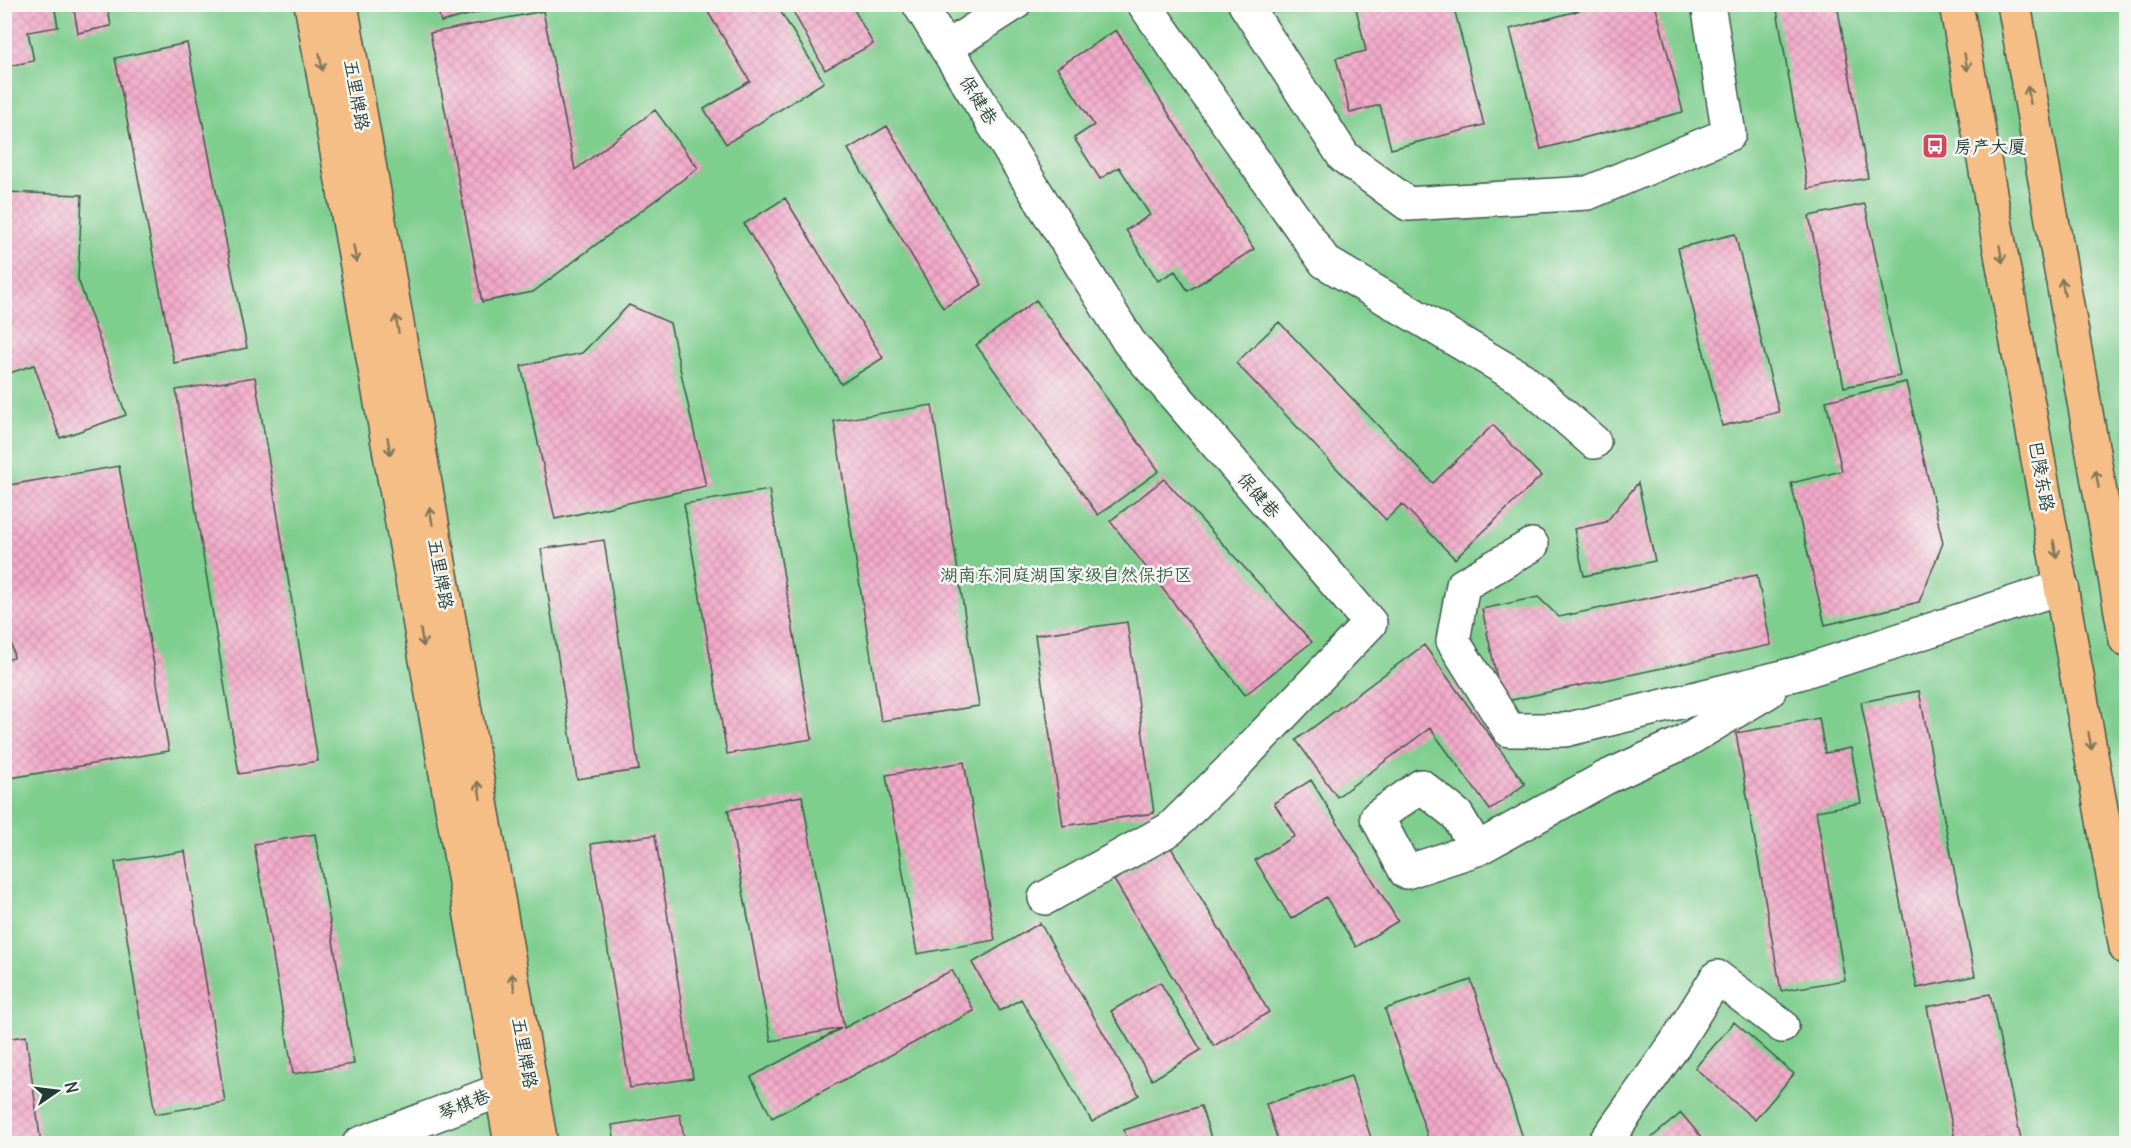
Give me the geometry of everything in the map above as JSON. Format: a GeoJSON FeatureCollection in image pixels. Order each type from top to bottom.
{"type":"FeatureCollection","features":[{"type":"Feature","properties":{"kind":"main road","name":"五里牌路"},"geometry":{"type":"LineString","coordinates":[[311,4],[511,1143]]}},
{"type":"Feature","properties":{"kind":"main road","name":"五里牌路"},"geometry":{"type":"LineString","coordinates":[[341,4],[541,1143]]}},
{"type":"Feature","properties":{"kind":"main road","name":"巴陵东路"},"geometry":{"type":"LineString","coordinates":[[1956,4],[2127,948]]}},
{"type":"Feature","properties":{"kind":"main road"},"geometry":{"type":"LineString","coordinates":[[2014,4],[2121,580],[2127,640]]}},
{"type":"Feature","properties":{"kind":"street","name":"保健巷"},"geometry":{"type":"LineString","coordinates":[[920,4],[1129,342],[1370,623],[1231,769],[1170,829],[1045,898]]}},
{"type":"Feature","properties":{"kind":"street"},"geometry":{"type":"LineString","coordinates":[[946,48],[1014,4]]}},
{"type":"Feature","properties":{"kind":"street"},"geometry":{"type":"LineString","coordinates":[[1144,4],[1325,262],[1522,379],[1594,442]]}},
{"type":"Feature","properties":{"kind":"street"},"geometry":{"type":"LineString","coordinates":[[1245,4],[1344,157],[1408,204],[1588,194],[1729,134],[1708,4]]}},
{"type":"Feature","properties":{"kind":"street"},"geometry":{"type":"LineString","coordinates":[[1533,545],[1463,585],[1453,641],[1509,730],[1564,730],[1799,673],[2062,587]]}},
{"type":"Feature","properties":{"kind":"street"},"geometry":{"type":"LineString","coordinates":[[1477,849],[1605,778],[1682,743],[1799,673]]}},
{"type":"Feature","properties":{"kind":"street"},"geometry":{"type":"LineString","coordinates":[[1604,1143],[1675,1044],[1717,977],[1782,1026]]}},
{"type":"Feature","properties":{"kind":"street","name":"琴棋巷"},"geometry":{"type":"LineString","coordinates":[[358,1143],[501,1090]]}},
{"type":"Feature","properties":{"kind":"green space","name":"湖南东洞庭湖国家级自然保护区"},"geometry":{"type":"Polygon","coordinates":[[[5,5],[2126,5],[2126,1143],[5,1143],[5,5]]]}},
{"type":"Feature","properties":{"kind":"building"},"geometry":{"type":"Polygon","coordinates":[[[4,4],[54,4],[58,27],[28,32],[34,61],[4,67],[4,4]]]}},
{"type":"Feature","properties":{"kind":"building"},"geometry":{"type":"Polygon","coordinates":[[[73,4],[107,4],[111,26],[78,33],[73,4]]]}},
{"type":"Feature","properties":{"kind":"building"},"geometry":{"type":"Polygon","coordinates":[[[127,4],[157,4],[157,6],[128,11],[127,4]]]}},
{"type":"Feature","properties":{"kind":"building"},"geometry":{"type":"Polygon","coordinates":[[[436,4],[507,4],[507,5],[441,22],[436,4]]]}},
{"type":"Feature","properties":{"kind":"building"},"geometry":{"type":"Polygon","coordinates":[[[703,4],[776,4],[824,82],[726,144],[704,109],[750,81],[703,4]]]}},
{"type":"Feature","properties":{"kind":"building"},"geometry":{"type":"Polygon","coordinates":[[[789,4],[851,4],[873,44],[825,70],[789,4]]]}},
{"type":"Feature","properties":{"kind":"building"},"geometry":{"type":"Polygon","coordinates":[[[1355,4],[1453,4],[1484,125],[1391,149],[1380,105],[1350,113],[1336,58],[1366,51],[1355,4]]]}},
{"type":"Feature","properties":{"kind":"building"},"geometry":{"type":"Polygon","coordinates":[[[1603,4],[1655,4],[1683,112],[1541,149],[1510,29],[1603,4]]]}},
{"type":"Feature","properties":{"kind":"building"},"geometry":{"type":"Polygon","coordinates":[[[1776,4],[1837,4],[1868,178],[1808,189],[1776,4]]]}},
{"type":"Feature","properties":{"kind":"building"},"geometry":{"type":"Polygon","coordinates":[[[543,11],[575,170],[655,110],[698,168],[533,292],[482,302],[430,33],[543,11]]]}},
{"type":"Feature","properties":{"kind":"building"},"geometry":{"type":"Polygon","coordinates":[[[1116,30],[1254,249],[1188,291],[1175,271],[1158,281],[1126,230],[1150,215],[1119,167],[1100,179],[1074,138],[1094,125],[1057,68],[1116,30]]]}},
{"type":"Feature","properties":{"kind":"building"},"geometry":{"type":"Polygon","coordinates":[[[187,43],[247,348],[174,363],[115,58],[187,43]]]}},
{"type":"Feature","properties":{"kind":"building"},"geometry":{"type":"Polygon","coordinates":[[[887,126],[982,285],[943,308],[848,149],[887,126]]]}},
{"type":"Feature","properties":{"kind":"building"},"geometry":{"type":"Polygon","coordinates":[[[4,192],[82,195],[78,279],[126,415],[60,438],[34,365],[4,375],[4,192]]]}},
{"type":"Feature","properties":{"kind":"building"},"geometry":{"type":"Polygon","coordinates":[[[785,198],[883,358],[841,384],[744,224],[785,198]]]}},
{"type":"Feature","properties":{"kind":"building"},"geometry":{"type":"Polygon","coordinates":[[[1865,204],[1900,376],[1844,387],[1809,216],[1865,204]]]}},
{"type":"Feature","properties":{"kind":"building"},"geometry":{"type":"Polygon","coordinates":[[[1735,234],[1779,412],[1722,426],[1678,248],[1735,234]]]}},
{"type":"Feature","properties":{"kind":"building"},"geometry":{"type":"Polygon","coordinates":[[[1036,300],[1159,471],[1098,515],[976,345],[1036,300]]]}},
{"type":"Feature","properties":{"kind":"building"},"geometry":{"type":"Polygon","coordinates":[[[629,305],[670,323],[706,486],[555,519],[521,366],[582,353],[629,305]]]}},
{"type":"Feature","properties":{"kind":"building"},"geometry":{"type":"Polygon","coordinates":[[[1279,322],[1433,483],[1493,425],[1541,476],[1455,559],[1402,504],[1386,520],[1236,363],[1279,322]]]}},
{"type":"Feature","properties":{"kind":"building"},"geometry":{"type":"Polygon","coordinates":[[[255,377],[318,761],[239,774],[176,390],[255,377]]]}},
{"type":"Feature","properties":{"kind":"building"},"geometry":{"type":"Polygon","coordinates":[[[1906,382],[1943,543],[1919,602],[1825,625],[1791,483],[1842,471],[1826,401],[1906,382]]]}},
{"type":"Feature","properties":{"kind":"building"},"geometry":{"type":"Polygon","coordinates":[[[932,405],[979,706],[881,721],[834,421],[932,405]]]}},
{"type":"Feature","properties":{"kind":"building"},"geometry":{"type":"Polygon","coordinates":[[[119,466],[169,751],[4,779],[4,660],[14,658],[4,601],[4,486],[119,466]]]}},
{"type":"Feature","properties":{"kind":"building"},"geometry":{"type":"Polygon","coordinates":[[[1164,479],[1312,642],[1245,695],[1110,521],[1164,479]]]}},
{"type":"Feature","properties":{"kind":"building"},"geometry":{"type":"Polygon","coordinates":[[[1638,483],[1655,561],[1584,576],[1574,529],[1606,522],[1638,483]]]}},
{"type":"Feature","properties":{"kind":"building"},"geometry":{"type":"Polygon","coordinates":[[[769,490],[812,739],[727,754],[684,504],[769,490]]]}},
{"type":"Feature","properties":{"kind":"building"},"geometry":{"type":"Polygon","coordinates":[[[604,540],[639,770],[577,779],[541,549],[604,540]]]}},
{"type":"Feature","properties":{"kind":"building"},"geometry":{"type":"Polygon","coordinates":[[[1757,575],[1771,645],[1502,702],[1482,609],[1538,597],[1559,617],[1757,575]]]}},
{"type":"Feature","properties":{"kind":"building"},"geometry":{"type":"Polygon","coordinates":[[[1127,622],[1154,813],[1063,826],[1035,635],[1127,622]]]}},
{"type":"Feature","properties":{"kind":"building"},"geometry":{"type":"Polygon","coordinates":[[[1424,645],[1525,784],[1490,810],[1430,728],[1337,797],[1296,740],[1424,645]]]}},
{"type":"Feature","properties":{"kind":"building"},"geometry":{"type":"Polygon","coordinates":[[[1919,691],[1975,976],[1917,988],[1861,702],[1919,691]]]}},
{"type":"Feature","properties":{"kind":"building"},"geometry":{"type":"Polygon","coordinates":[[[1819,718],[1825,753],[1851,748],[1861,803],[1816,811],[1845,980],[1781,991],[1736,733],[1819,718]]]}},
{"type":"Feature","properties":{"kind":"building"},"geometry":{"type":"Polygon","coordinates":[[[964,762],[995,940],[917,954],[886,775],[964,762]]]}},
{"type":"Feature","properties":{"kind":"building"},"geometry":{"type":"Polygon","coordinates":[[[1311,780],[1398,921],[1356,947],[1326,897],[1291,919],[1255,860],[1295,836],[1274,803],[1311,780]]]}},
{"type":"Feature","properties":{"kind":"building"},"geometry":{"type":"Polygon","coordinates":[[[802,796],[844,1028],[952,970],[974,1011],[772,1118],[751,1077],[842,1028],[771,1041],[728,810],[802,796]]]}},
{"type":"Feature","properties":{"kind":"building"},"geometry":{"type":"Polygon","coordinates":[[[315,834],[354,1064],[293,1074],[254,844],[315,834]]]}},
{"type":"Feature","properties":{"kind":"building"},"geometry":{"type":"Polygon","coordinates":[[[655,835],[693,1078],[630,1088],[591,844],[655,835]]]}},
{"type":"Feature","properties":{"kind":"building"},"geometry":{"type":"Polygon","coordinates":[[[1170,846],[1269,1012],[1214,1046],[1114,880],[1170,846]]]}},
{"type":"Feature","properties":{"kind":"building"},"geometry":{"type":"Polygon","coordinates":[[[185,851],[225,1102],[155,1114],[115,862],[185,851]]]}},
{"type":"Feature","properties":{"kind":"building"},"geometry":{"type":"Polygon","coordinates":[[[1040,923],[1139,1095],[1092,1122],[1021,999],[1000,1011],[972,963],[1040,923]]]}},
{"type":"Feature","properties":{"kind":"building"},"geometry":{"type":"Polygon","coordinates":[[[1471,980],[1525,1144],[1430,1144],[1385,1009],[1471,980]]]}},
{"type":"Feature","properties":{"kind":"building"},"geometry":{"type":"Polygon","coordinates":[[[1160,982],[1201,1050],[1152,1080],[1111,1011],[1160,982]]]}},
{"type":"Feature","properties":{"kind":"building"},"geometry":{"type":"Polygon","coordinates":[[[1990,994],[2022,1144],[1956,1144],[1927,1007],[1990,994]]]}},
{"type":"Feature","properties":{"kind":"building"},"geometry":{"type":"Polygon","coordinates":[[[4,995],[10,1017],[4,1018],[4,995]]]}},
{"type":"Feature","properties":{"kind":"building"},"geometry":{"type":"Polygon","coordinates":[[[1734,1022],[1794,1074],[1755,1120],[1695,1068],[1734,1022]]]}},
{"type":"Feature","properties":{"kind":"building"},"geometry":{"type":"Polygon","coordinates":[[[26,1036],[41,1144],[4,1144],[4,1039],[26,1036]]]}},
{"type":"Feature","properties":{"kind":"building"},"geometry":{"type":"Polygon","coordinates":[[[1351,1076],[1373,1144],[1279,1144],[1266,1104],[1351,1076]]]}},
{"type":"Feature","properties":{"kind":"building"},"geometry":{"type":"Polygon","coordinates":[[[1201,1106],[1213,1144],[1128,1144],[1124,1130],[1201,1106]]]}},
{"type":"Feature","properties":{"kind":"building"},"geometry":{"type":"Polygon","coordinates":[[[1681,1113],[1707,1144],[1644,1144],[1681,1113]]]}},
{"type":"Feature","properties":{"kind":"building"},"geometry":{"type":"Polygon","coordinates":[[[680,1114],[685,1144],[615,1144],[612,1125],[680,1114]]]}},
{"type":"Feature","properties":{"kind":"place","name":"房产大厦"},"geometry":{"type":"Point","coordinates":[1935,146]}}]}
